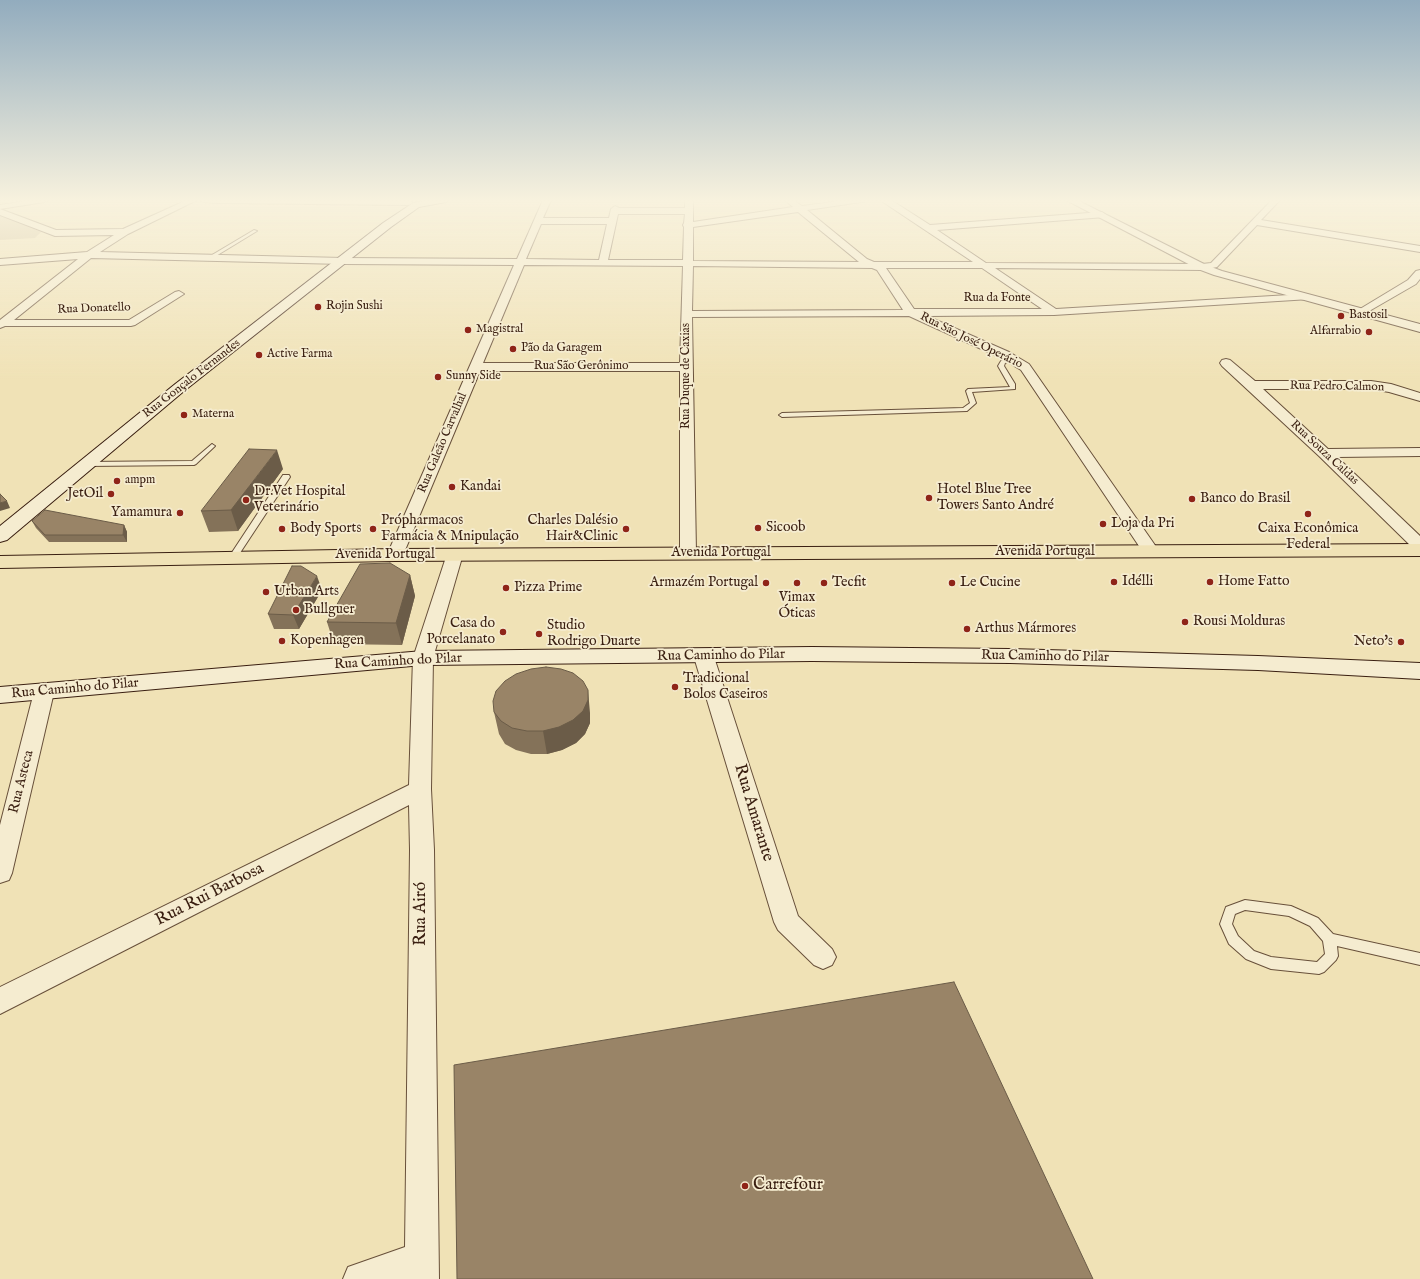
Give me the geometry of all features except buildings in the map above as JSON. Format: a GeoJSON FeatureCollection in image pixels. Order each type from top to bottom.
{"type":"FeatureCollection","features":[{"type":"Feature","properties":{"kind":"main road","name":"Rua Gonçalo Fernandes"},"geometry":{"type":"LineString","coordinates":[[0,536],[180,388],[343,260]]}},
{"type":"Feature","properties":{"kind":"main road"},"geometry":{"type":"LineString","coordinates":[[1188,260],[1218,273],[1420,328]]}},
{"type":"Feature","properties":{"kind":"main road","name":"Avenida Portugal"},"geometry":{"type":"LineString","coordinates":[[0,562],[395,554],[1420,550]]}},
{"type":"Feature","properties":{"kind":"main road","name":"Avenida Portugal"},"geometry":{"type":"LineString","coordinates":[[0,552],[7,553],[21,561]]}},
{"type":"Feature","properties":{"kind":"main road","name":"Rua Caminho do Pilar"},"geometry":{"type":"LineString","coordinates":[[0,695],[423,658],[704,657],[812,654],[1010,656],[1258,663],[1420,671]]}},
{"type":"Feature","properties":{"kind":"street"},"geometry":{"type":"LineString","coordinates":[[0,262],[34,260]]}},
{"type":"Feature","properties":{"kind":"street"},"geometry":{"type":"LineString","coordinates":[[1,324],[84,260]]}},
{"type":"Feature","properties":{"kind":"street"},"geometry":{"type":"LineString","coordinates":[[322,260],[1202,267],[1214,265],[1219,260]]}},
{"type":"Feature","properties":{"kind":"street","name":"Rua Duque de Caxias"},"geometry":{"type":"LineString","coordinates":[[687,260],[686,367],[688,553]]}},
{"type":"Feature","properties":{"kind":"street","name":"Rua São José Operário"},"geometry":{"type":"LineString","coordinates":[[864,260],[881,268],[911,312],[1011,358],[1025,368],[1033,377],[1151,551]]}},
{"type":"Feature","properties":{"kind":"street"},"geometry":{"type":"LineString","coordinates":[[976,260],[1054,312]]}},
{"type":"Feature","properties":{"kind":"street","name":"Rua Galeão Carvalhal"},"geometry":{"type":"LineString","coordinates":[[395,554],[520,262]]}},
{"type":"Feature","properties":{"kind":"street"},"geometry":{"type":"LineString","coordinates":[[1360,312],[1412,282],[1420,273]]}},
{"type":"Feature","properties":{"kind":"street","name":"Rua Donatello"},"geometry":{"type":"LineString","coordinates":[[1,324],[131,323],[179,294]]}},
{"type":"Feature","properties":{"kind":"street","name":"Rua da Fonte"},"geometry":{"type":"LineString","coordinates":[[686,314],[1054,312],[1306,297]]}},
{"type":"Feature","properties":{"kind":"street","name":"Rua Souza Caldas"},"geometry":{"type":"LineString","coordinates":[[1226,364],[1252,385],[1420,545]]}},
{"type":"Feature","properties":{"kind":"street","name":"Rua São Gerônimo"},"geometry":{"type":"LineString","coordinates":[[476,367],[686,367]]}},
{"type":"Feature","properties":{"kind":"street","name":"Rua Pedro Calmon"},"geometry":{"type":"LineString","coordinates":[[1252,385],[1371,385],[1391,388],[1420,397]]}},
{"type":"Feature","properties":{"kind":"street"},"geometry":{"type":"LineString","coordinates":[[1324,453],[1420,452]]}},
{"type":"Feature","properties":{"kind":"street","name":"Rua Airó"},"geometry":{"type":"LineString","coordinates":[[422,1269],[422,850],[420,789],[423,658],[455,554]]}},
{"type":"Feature","properties":{"kind":"street","name":"Rua Amarante"},"geometry":{"type":"LineString","coordinates":[[704,657],[787,922],[823,956]]}},
{"type":"Feature","properties":{"kind":"street","name":"Rua Asteca"},"geometry":{"type":"LineString","coordinates":[[0,873],[44,692]]}},
{"type":"Feature","properties":{"kind":"street","name":"Rua Rui Barbosa"},"geometry":{"type":"LineString","coordinates":[[0,1001],[420,789]]}},
{"type":"Feature","properties":{"kind":"street"},"geometry":{"type":"LineString","coordinates":[[360,1279],[422,1269]]}},
{"type":"Feature","properties":{"kind":"lane"},"geometry":{"type":"LineString","coordinates":[[782,415],[965,410],[973,403],[970,390],[1013,388],[1001,366],[1003,362],[1011,358]]}},
{"type":"Feature","properties":{"kind":"lane"},"geometry":{"type":"LineString","coordinates":[[86,464],[194,463],[212,446]]}},
{"type":"Feature","properties":{"kind":"lane"},"geometry":{"type":"LineString","coordinates":[[233,557],[286,477]]}},
{"type":"Feature","properties":{"kind":"lane"},"geometry":{"type":"LineString","coordinates":[[1329,939],[1332,956],[1319,968],[1271,963],[1250,955],[1233,940],[1226,924],[1230,911],[1245,905],[1291,911],[1314,922],[1329,939],[1420,959]]}},
{"type":"Feature","properties":{"kind":"place","name":"Rojin Sushi"},"geometry":{"type":"Point","coordinates":[318,307]}},
{"type":"Feature","properties":{"kind":"place","name":"Bastosil"},"geometry":{"type":"Point","coordinates":[1341,316]}},
{"type":"Feature","properties":{"kind":"place","name":"Magistral"},"geometry":{"type":"Point","coordinates":[468,330]}},
{"type":"Feature","properties":{"kind":"place","name":"Alfarrabio"},"geometry":{"type":"Point","coordinates":[1369,332]}},
{"type":"Feature","properties":{"kind":"place","name":"Pão da Garagem"},"geometry":{"type":"Point","coordinates":[513,349]}},
{"type":"Feature","properties":{"kind":"place","name":"Active Farma"},"geometry":{"type":"Point","coordinates":[259,355]}},
{"type":"Feature","properties":{"kind":"place","name":"Sunny Side"},"geometry":{"type":"Point","coordinates":[438,377]}},
{"type":"Feature","properties":{"kind":"place","name":"Materna"},"geometry":{"type":"Point","coordinates":[184,415]}},
{"type":"Feature","properties":{"kind":"place","name":"ampm"},"geometry":{"type":"Point","coordinates":[117,481]}},
{"type":"Feature","properties":{"kind":"place","name":"Kandai"},"geometry":{"type":"Point","coordinates":[452,487]}},
{"type":"Feature","properties":{"kind":"place","name":"JetOil"},"geometry":{"type":"Point","coordinates":[111,494]}},
{"type":"Feature","properties":{"kind":"place","name":"Hotel Blue Tree Towers Santo André"},"geometry":{"type":"Point","coordinates":[929,498]}},
{"type":"Feature","properties":{"kind":"place","name":"Banco do Brasil"},"geometry":{"type":"Point","coordinates":[1192,499]}},
{"type":"Feature","properties":{"kind":"place","name":"Dr.Vet Hospital Veterinário"},"geometry":{"type":"Point","coordinates":[246,500]}},
{"type":"Feature","properties":{"kind":"place","name":"Yamamura"},"geometry":{"type":"Point","coordinates":[180,513]}},
{"type":"Feature","properties":{"kind":"place","name":"Caixa Econômica Federal"},"geometry":{"type":"Point","coordinates":[1308,514]}},
{"type":"Feature","properties":{"kind":"place","name":"Loja da Pri"},"geometry":{"type":"Point","coordinates":[1103,524]}},
{"type":"Feature","properties":{"kind":"place","name":"Sicoob"},"geometry":{"type":"Point","coordinates":[758,528]}},
{"type":"Feature","properties":{"kind":"place","name":"Body Sports"},"geometry":{"type":"Point","coordinates":[282,529]}},
{"type":"Feature","properties":{"kind":"place","name":"Própharmacos Farmácia & Mnipulação"},"geometry":{"type":"Point","coordinates":[373,529]}},
{"type":"Feature","properties":{"kind":"place","name":"Charles Dalésio Hair&Clinic"},"geometry":{"type":"Point","coordinates":[626,529]}},
{"type":"Feature","properties":{"kind":"place","name":"Idélli"},"geometry":{"type":"Point","coordinates":[1114,582]}},
{"type":"Feature","properties":{"kind":"place","name":"Home Fatto"},"geometry":{"type":"Point","coordinates":[1210,582]}},
{"type":"Feature","properties":{"kind":"place","name":"Armazém Portugal"},"geometry":{"type":"Point","coordinates":[766,583]}},
{"type":"Feature","properties":{"kind":"place","name":"Vimax Óticas"},"geometry":{"type":"Point","coordinates":[797,583]}},
{"type":"Feature","properties":{"kind":"place","name":"Tecfit"},"geometry":{"type":"Point","coordinates":[824,583]}},
{"type":"Feature","properties":{"kind":"place","name":"Le Cucine"},"geometry":{"type":"Point","coordinates":[952,583]}},
{"type":"Feature","properties":{"kind":"place","name":"Pizza Prime"},"geometry":{"type":"Point","coordinates":[506,588]}},
{"type":"Feature","properties":{"kind":"place","name":"Urban Arts"},"geometry":{"type":"Point","coordinates":[266,592]}},
{"type":"Feature","properties":{"kind":"place","name":"Bullguer"},"geometry":{"type":"Point","coordinates":[296,610]}},
{"type":"Feature","properties":{"kind":"place","name":"Rousi Molduras"},"geometry":{"type":"Point","coordinates":[1185,622]}},
{"type":"Feature","properties":{"kind":"place","name":"Arthus Mármores"},"geometry":{"type":"Point","coordinates":[967,629]}},
{"type":"Feature","properties":{"kind":"place","name":"Casa do Porcelanato"},"geometry":{"type":"Point","coordinates":[503,632]}},
{"type":"Feature","properties":{"kind":"place","name":"Studio Rodrigo Duarte"},"geometry":{"type":"Point","coordinates":[539,634]}},
{"type":"Feature","properties":{"kind":"place","name":"Kopenhagen"},"geometry":{"type":"Point","coordinates":[282,641]}},
{"type":"Feature","properties":{"kind":"place","name":"Neto's"},"geometry":{"type":"Point","coordinates":[1401,642]}},
{"type":"Feature","properties":{"kind":"place","name":"Tradicional Bolos Caseiros"},"geometry":{"type":"Point","coordinates":[675,687]}},
{"type":"Feature","properties":{"kind":"place","name":"Carrefour"},"geometry":{"type":"Point","coordinates":[745,1186]}}]}
